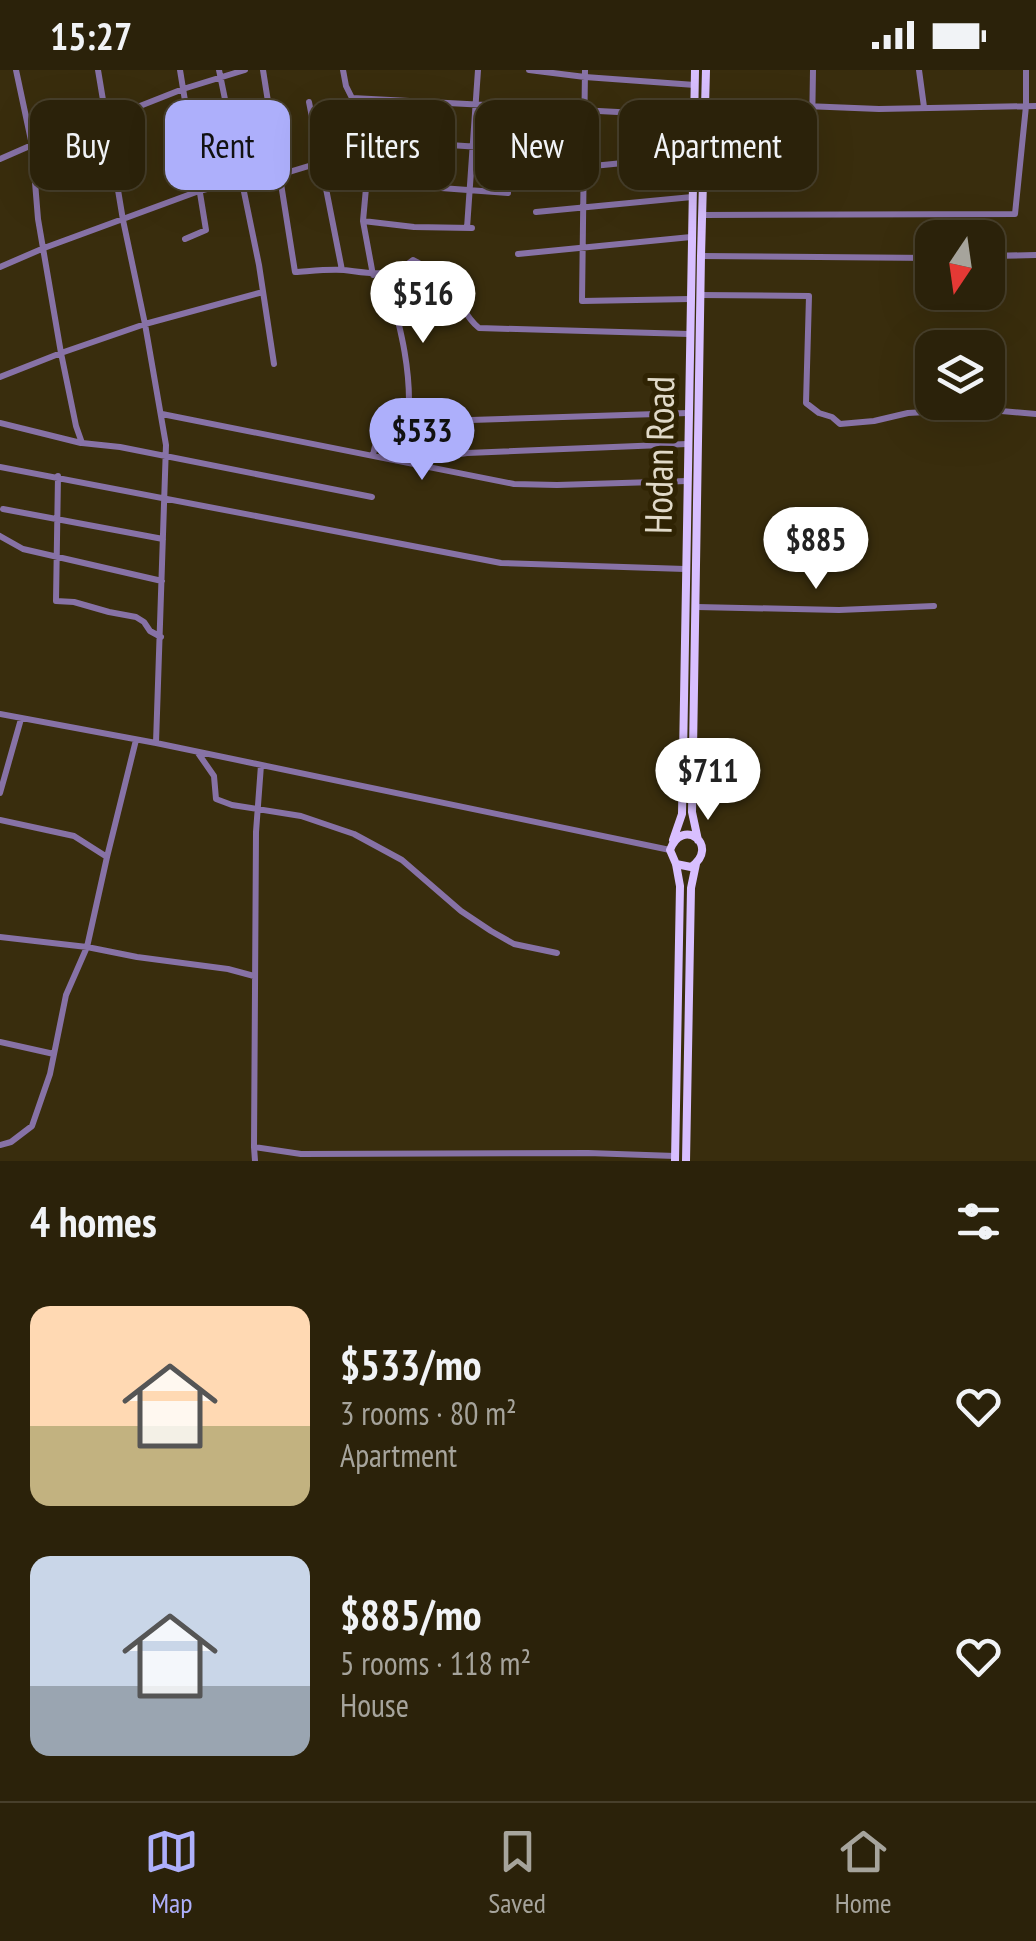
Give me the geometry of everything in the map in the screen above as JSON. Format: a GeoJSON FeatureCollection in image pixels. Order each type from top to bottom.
{"type":"FeatureCollection","features":[{"type":"Feature","properties":{"kind":"main road","name":"Hodan Road"},"geometry":{"type":"LineString","coordinates":[[695,70],[695,100]]}},
{"type":"Feature","properties":{"kind":"main road","name":"Hodan Road"},"geometry":{"type":"LineString","coordinates":[[706,70],[706,100]]}},
{"type":"Feature","properties":{"kind":"main road","name":"Hodan Road"},"geometry":{"type":"LineString","coordinates":[[670,850],[682,814],[692,190]]}},
{"type":"Feature","properties":{"kind":"main road","name":"Hodan Road"},"geometry":{"type":"LineString","coordinates":[[686,1161],[691,888],[702,855],[692,812],[704,190]]}},
{"type":"Feature","properties":{"kind":"main road"},"geometry":{"type":"LineString","coordinates":[[674,840],[682,835],[698,840]]}},
{"type":"Feature","properties":{"kind":"main road"},"geometry":{"type":"LineString","coordinates":[[670,850],[680,886],[675,1158]]}},
{"type":"Feature","properties":{"kind":"main road"},"geometry":{"type":"LineString","coordinates":[[676,864],[696,864]]}},
{"type":"Feature","properties":{"kind":"street"},"geometry":{"type":"LineString","coordinates":[[16,70],[30,136]]}},
{"type":"Feature","properties":{"kind":"street"},"geometry":{"type":"LineString","coordinates":[[98,70],[104,100]]}},
{"type":"Feature","properties":{"kind":"street"},"geometry":{"type":"LineString","coordinates":[[180,70],[206,230],[186,239]]}},
{"type":"Feature","properties":{"kind":"street"},"geometry":{"type":"LineString","coordinates":[[145,104],[219,74],[246,70]]}},
{"type":"Feature","properties":{"kind":"street"},"geometry":{"type":"LineString","coordinates":[[264,70],[269,100]]}},
{"type":"Feature","properties":{"kind":"street"},"geometry":{"type":"LineString","coordinates":[[342,70],[352,98],[475,104]]}},
{"type":"Feature","properties":{"kind":"street"},"geometry":{"type":"LineString","coordinates":[[477,100],[478,70]]}},
{"type":"Feature","properties":{"kind":"street"},"geometry":{"type":"LineString","coordinates":[[529,70],[695,85]]}},
{"type":"Feature","properties":{"kind":"street"},"geometry":{"type":"LineString","coordinates":[[813,70],[813,100]]}},
{"type":"Feature","properties":{"kind":"street"},"geometry":{"type":"LineString","coordinates":[[919,70],[924,108]]}},
{"type":"Feature","properties":{"kind":"street"},"geometry":{"type":"LineString","coordinates":[[703,215],[1015,214],[1026,70]]}},
{"type":"Feature","properties":{"kind":"street"},"geometry":{"type":"LineString","coordinates":[[219,74],[224,100]]}},
{"type":"Feature","properties":{"kind":"street"},"geometry":{"type":"LineString","coordinates":[[585,74],[585,100]]}},
{"type":"Feature","properties":{"kind":"street"},"geometry":{"type":"LineString","coordinates":[[309,102],[310,107]]}},
{"type":"Feature","properties":{"kind":"street"},"geometry":{"type":"LineString","coordinates":[[817,106],[1036,106]]}},
{"type":"Feature","properties":{"kind":"street"},"geometry":{"type":"LineString","coordinates":[[363,221],[470,228],[475,132]]}},
{"type":"Feature","properties":{"kind":"street"},"geometry":{"type":"LineString","coordinates":[[455,145],[474,146]]}},
{"type":"Feature","properties":{"kind":"street"},"geometry":{"type":"LineString","coordinates":[[0,159],[30,146]]}},
{"type":"Feature","properties":{"kind":"street"},"geometry":{"type":"LineString","coordinates":[[36,190],[62,353],[82,443]]}},
{"type":"Feature","properties":{"kind":"street"},"geometry":{"type":"LineString","coordinates":[[119,190],[162,414],[166,457],[156,744]]}},
{"type":"Feature","properties":{"kind":"street"},"geometry":{"type":"LineString","coordinates":[[0,267],[203,190]]}},
{"type":"Feature","properties":{"kind":"street"},"geometry":{"type":"LineString","coordinates":[[242,190],[274,364]]}},
{"type":"Feature","properties":{"kind":"street"},"geometry":{"type":"LineString","coordinates":[[283,190],[295,272],[342,270],[386,274],[413,260],[425,265],[456,296],[474,324],[485,330],[690,334]]}},
{"type":"Feature","properties":{"kind":"street"},"geometry":{"type":"LineString","coordinates":[[327,190],[342,270]]}},
{"type":"Feature","properties":{"kind":"street"},"geometry":{"type":"LineString","coordinates":[[366,190],[363,221],[373,275]]}},
{"type":"Feature","properties":{"kind":"street"},"geometry":{"type":"LineString","coordinates":[[455,190],[508,193]]}},
{"type":"Feature","properties":{"kind":"street"},"geometry":{"type":"LineString","coordinates":[[584,190],[582,301],[690,298]]}},
{"type":"Feature","properties":{"kind":"street"},"geometry":{"type":"LineString","coordinates":[[536,212],[692,197]]}},
{"type":"Feature","properties":{"kind":"street"},"geometry":{"type":"LineString","coordinates":[[518,254],[692,237]]}},
{"type":"Feature","properties":{"kind":"street"},"geometry":{"type":"LineString","coordinates":[[1005,256],[1036,255]]}},
{"type":"Feature","properties":{"kind":"street"},"geometry":{"type":"LineString","coordinates":[[701,256],[915,258]]}},
{"type":"Feature","properties":{"kind":"street"},"geometry":{"type":"LineString","coordinates":[[386,274],[405,348],[408,422]]}},
{"type":"Feature","properties":{"kind":"street"},"geometry":{"type":"LineString","coordinates":[[0,378],[145,324],[263,292]]}},
{"type":"Feature","properties":{"kind":"street"},"geometry":{"type":"LineString","coordinates":[[700,295],[809,296],[806,403],[840,424],[874,422],[908,413],[979,408],[1036,414]]}},
{"type":"Feature","properties":{"kind":"street"},"geometry":{"type":"LineString","coordinates":[[373,455],[379,429],[388,420],[688,413]]}},
{"type":"Feature","properties":{"kind":"street"},"geometry":{"type":"LineString","coordinates":[[162,414],[514,484],[687,481]]}},
{"type":"Feature","properties":{"kind":"street"},"geometry":{"type":"LineString","coordinates":[[0,423],[82,443],[120,447],[372,498]]}},
{"type":"Feature","properties":{"kind":"street"},"geometry":{"type":"LineString","coordinates":[[407,462],[467,453],[687,444]]}},
{"type":"Feature","properties":{"kind":"street"},"geometry":{"type":"LineString","coordinates":[[0,467],[501,563],[685,568]]}},
{"type":"Feature","properties":{"kind":"street"},"geometry":{"type":"LineString","coordinates":[[58,476],[56,601],[136,616],[161,637]]}},
{"type":"Feature","properties":{"kind":"street"},"geometry":{"type":"LineString","coordinates":[[4,508],[163,539]]}},
{"type":"Feature","properties":{"kind":"street"},"geometry":{"type":"LineString","coordinates":[[0,536],[18,548],[162,581]]}},
{"type":"Feature","properties":{"kind":"street"},"geometry":{"type":"LineString","coordinates":[[697,607],[839,610],[934,606]]}},
{"type":"Feature","properties":{"kind":"street"},"geometry":{"type":"LineString","coordinates":[[0,714],[670,850]]}},
{"type":"Feature","properties":{"kind":"street"},"geometry":{"type":"LineString","coordinates":[[0,793],[21,718]]}},
{"type":"Feature","properties":{"kind":"street"},"geometry":{"type":"LineString","coordinates":[[0,1145],[12,1142],[32,1126],[54,1054],[66,995],[88,946],[136,740]]}},
{"type":"Feature","properties":{"kind":"street"},"geometry":{"type":"LineString","coordinates":[[198,752],[214,776],[216,799],[302,816],[354,834],[402,860],[461,912],[491,931],[514,944],[557,953]]}},
{"type":"Feature","properties":{"kind":"street"},"geometry":{"type":"LineString","coordinates":[[254,1161],[254,976],[262,766]]}},
{"type":"Feature","properties":{"kind":"street"},"geometry":{"type":"LineString","coordinates":[[0,820],[74,836],[107,856]]}},
{"type":"Feature","properties":{"kind":"street"},"geometry":{"type":"LineString","coordinates":[[0,937],[88,946],[254,976]]}},
{"type":"Feature","properties":{"kind":"street"},"geometry":{"type":"LineString","coordinates":[[0,1042],[54,1054]]}},
{"type":"Feature","properties":{"kind":"street"},"geometry":{"type":"LineString","coordinates":[[254,1147],[301,1154],[588,1152],[675,1158]]}}]}
